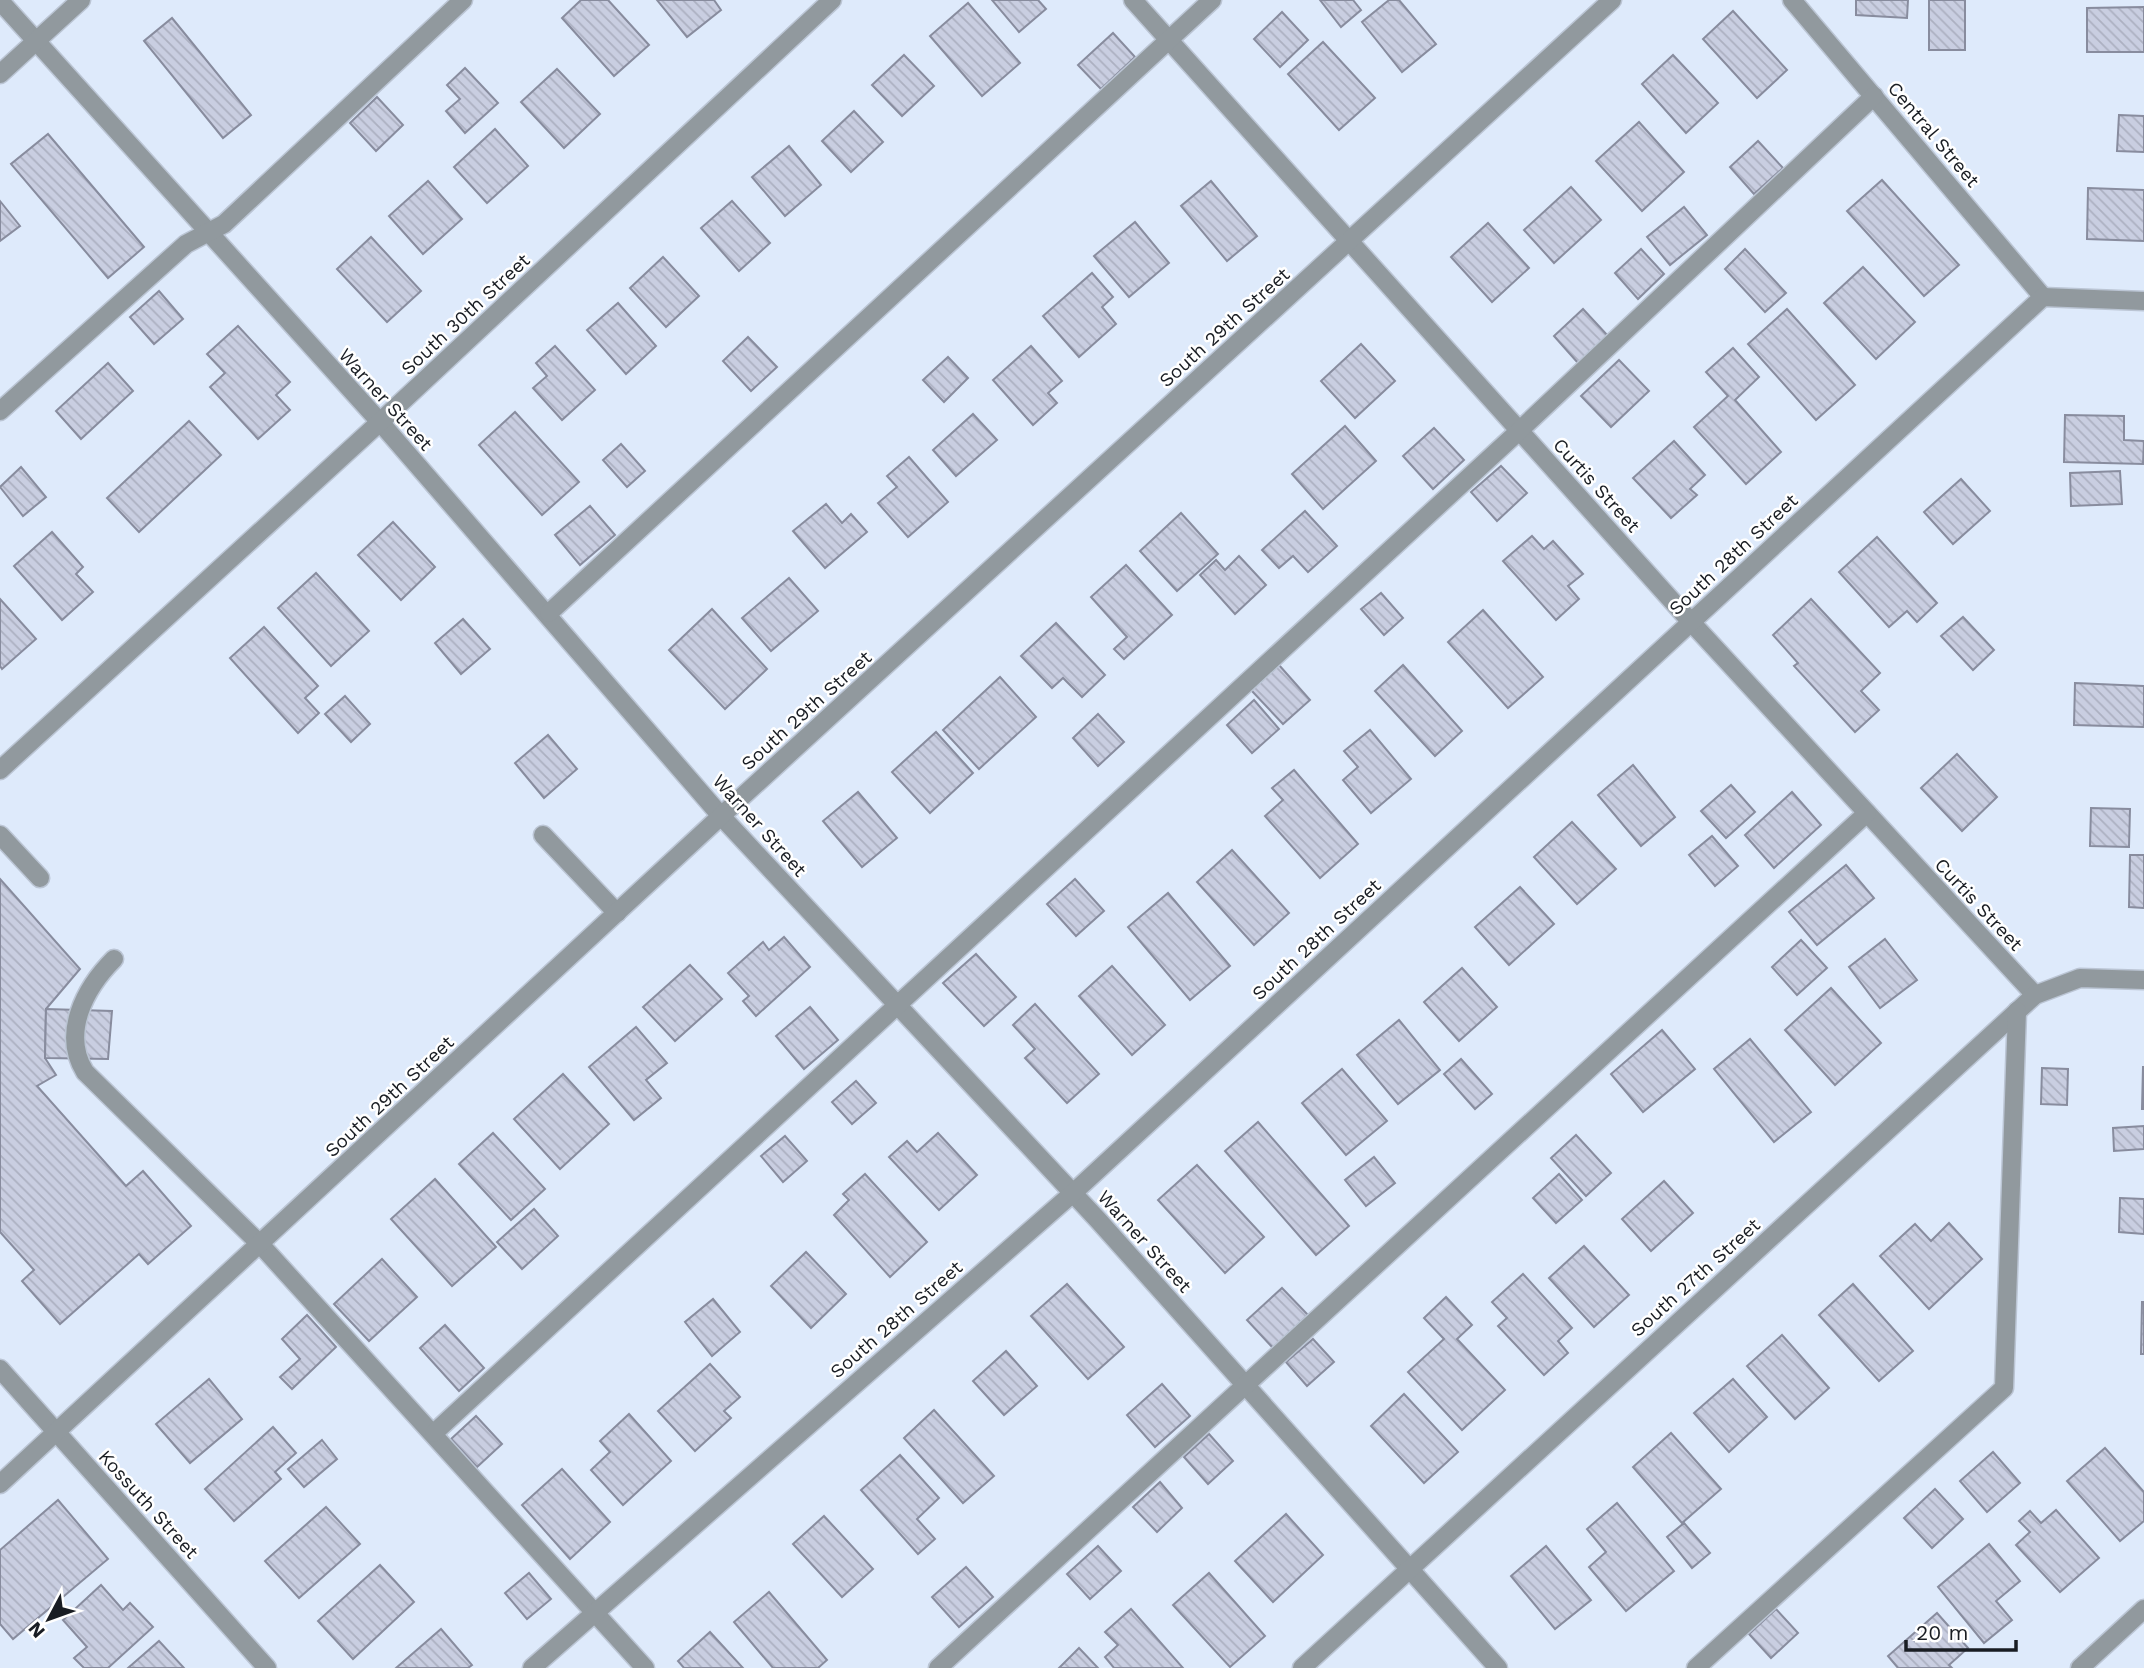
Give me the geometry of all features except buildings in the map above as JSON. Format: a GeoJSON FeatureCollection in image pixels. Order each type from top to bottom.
{"type":"FeatureCollection","features":[{"type":"Feature","properties":{"kind":"street"},"geometry":{"type":"LineString","coordinates":[[0,74],[80,0]]}},
{"type":"Feature","properties":{"kind":"street"},"geometry":{"type":"LineString","coordinates":[[0,411],[186,244],[224,224],[463,0]]}},
{"type":"Feature","properties":{"kind":"street","name":"South 30th Street"},"geometry":{"type":"LineString","coordinates":[[0,770],[380,422],[832,0]]}},
{"type":"Feature","properties":{"kind":"street","name":"Curtis Street"},"geometry":{"type":"LineString","coordinates":[[1133,0],[1691,622],[2035,995]]}},
{"type":"Feature","properties":{"kind":"street"},"geometry":{"type":"LineString","coordinates":[[549,613],[1212,0]]}},
{"type":"Feature","properties":{"kind":"street","name":"South 29th Street"},"geometry":{"type":"LineString","coordinates":[[0,1484],[721,816],[1612,0]]}},
{"type":"Feature","properties":{"kind":"street","name":"Central Street"},"geometry":{"type":"LineString","coordinates":[[1792,0],[2043,297]]}},
{"type":"Feature","properties":{"kind":"street","name":"Warner Street"},"geometry":{"type":"LineString","coordinates":[[0,1],[549,613],[721,816],[1073,1193],[1247,1384],[1498,1668]]}},
{"type":"Feature","properties":{"kind":"street"},"geometry":{"type":"LineString","coordinates":[[433,1433],[1520,430],[1874,96]]}},
{"type":"Feature","properties":{"kind":"street"},"geometry":{"type":"LineString","coordinates":[[2043,297],[2144,301]]}},
{"type":"Feature","properties":{"kind":"street","name":"South 28th Street"},"geometry":{"type":"LineString","coordinates":[[532,1668],[1073,1193],[2043,297]]}},
{"type":"Feature","properties":{"kind":"street"},"geometry":{"type":"LineString","coordinates":[[939,1668],[1867,813]]}},
{"type":"Feature","properties":{"kind":"street"},"geometry":{"type":"LineString","coordinates":[[0,835],[40,878]]}},
{"type":"Feature","properties":{"kind":"street"},"geometry":{"type":"LineString","coordinates":[[543,835],[617,913]]}},
{"type":"Feature","properties":{"kind":"street"},"geometry":{"type":"LineString","coordinates":[[114,960],[94,979],[78,1010],[77,1058],[85,1072],[260,1244],[645,1668]]}},
{"type":"Feature","properties":{"kind":"street","name":"South 27th Street"},"geometry":{"type":"LineString","coordinates":[[1302,1668],[2035,995],[2080,978],[2144,980]]}},
{"type":"Feature","properties":{"kind":"street"},"geometry":{"type":"LineString","coordinates":[[1696,1668],[2004,1388],[2017,1011]]}},
{"type":"Feature","properties":{"kind":"street","name":"Kossuth Street"},"geometry":{"type":"LineString","coordinates":[[0,1369],[267,1668]]}},
{"type":"Feature","properties":{"kind":"street"},"geometry":{"type":"LineString","coordinates":[[2080,1668],[2144,1609]]}}]}
